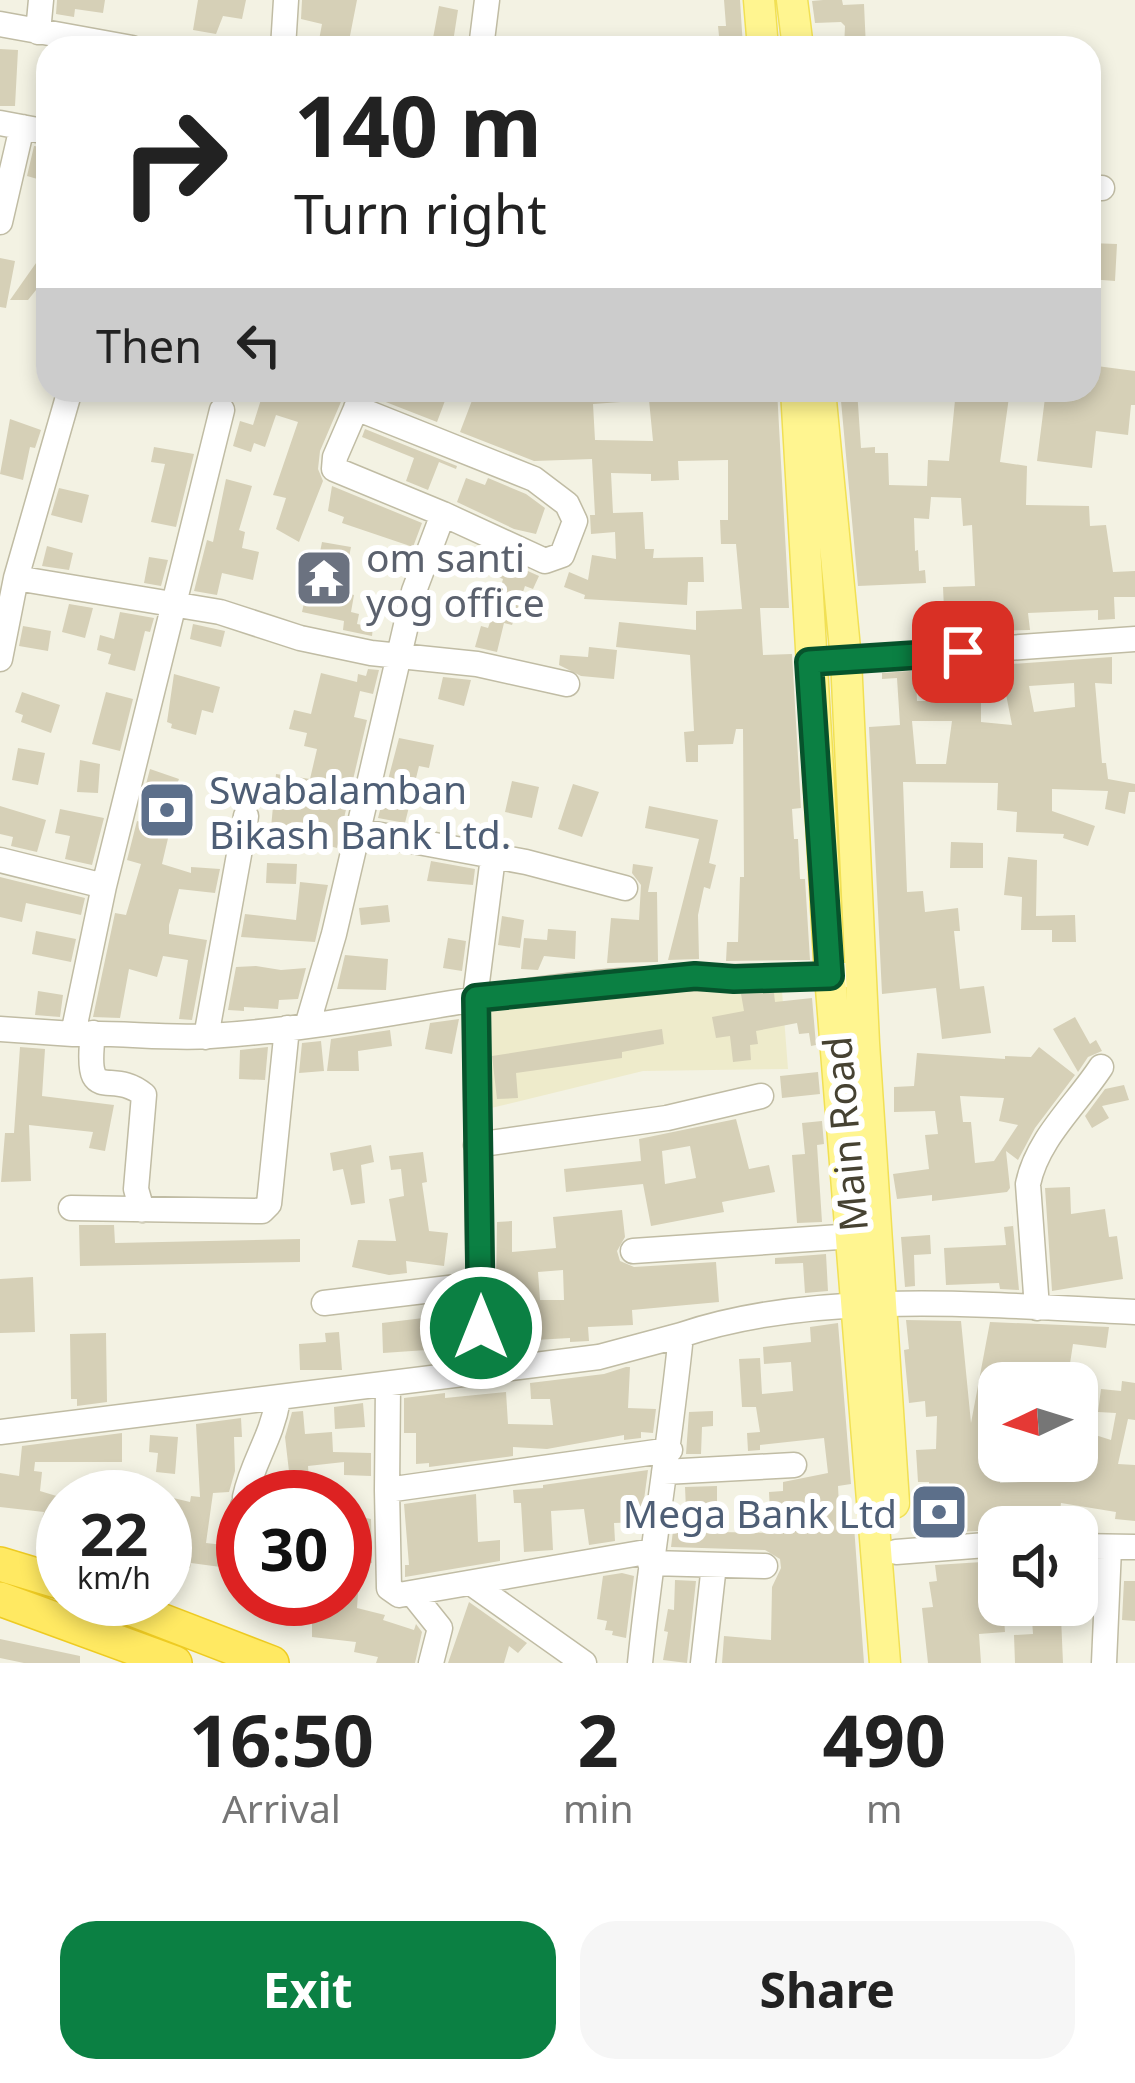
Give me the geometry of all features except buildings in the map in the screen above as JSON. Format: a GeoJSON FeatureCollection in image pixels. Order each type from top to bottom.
{"type":"FeatureCollection","features":[{"type":"Feature","properties":{"kind":"highway"},"geometry":{"type":"LineString","coordinates":[[0,1564],[36,1575]]}},
{"type":"Feature","properties":{"kind":"highway"},"geometry":{"type":"LineString","coordinates":[[0,1599],[175,1663]]}},
{"type":"Feature","properties":{"kind":"highway"},"geometry":{"type":"LineString","coordinates":[[176,1626],[272,1663]]}},
{"type":"Feature","properties":{"kind":"main road"},"geometry":{"type":"LineString","coordinates":[[759,0],[762,36]]}},
{"type":"Feature","properties":{"kind":"main road"},"geometry":{"type":"LineString","coordinates":[[793,0],[797,36]]}},
{"type":"Feature","properties":{"kind":"main road","name":"Main Road"},"geometry":{"type":"LineString","coordinates":[[796,402],[809,662],[845,975],[904,1663]]}},
{"type":"Feature","properties":{"kind":"main road","name":"Main Road"},"geometry":{"type":"LineString","coordinates":[[821,402],[846,658],[845,975]]}},
{"type":"Feature","properties":{"kind":"main road","name":"Main Road"},"geometry":{"type":"LineString","coordinates":[[871,1306],[885,1663]]}},
{"type":"Feature","properties":{"kind":"street"},"geometry":{"type":"LineString","coordinates":[[38,32],[41,0]]}},
{"type":"Feature","properties":{"kind":"street"},"geometry":{"type":"LineString","coordinates":[[284,36],[286,0]]}},
{"type":"Feature","properties":{"kind":"street"},"geometry":{"type":"LineString","coordinates":[[482,36],[487,0]]}},
{"type":"Feature","properties":{"kind":"street"},"geometry":{"type":"LineString","coordinates":[[0,24],[62,36]]}},
{"type":"Feature","properties":{"kind":"street"},"geometry":{"type":"LineString","coordinates":[[0,222],[11,125]]}},
{"type":"Feature","properties":{"kind":"street"},"geometry":{"type":"LineString","coordinates":[[0,659],[16,578],[67,402]]}},
{"type":"Feature","properties":{"kind":"street"},"geometry":{"type":"LineString","coordinates":[[359,402],[334,469],[545,561],[562,555],[575,521],[567,504],[534,479],[367,402]]}},
{"type":"Feature","properties":{"kind":"street"},"geometry":{"type":"LineString","coordinates":[[142,1210],[136,1189],[144,1095],[92,1076],[83,1033],[104,886],[222,410]]}},
{"type":"Feature","properties":{"kind":"street"},"geometry":{"type":"LineString","coordinates":[[71,1208],[248,1213],[262,1211],[268,1204],[297,1027],[359,831],[414,591],[443,514]]}},
{"type":"Feature","properties":{"kind":"street"},"geometry":{"type":"LineString","coordinates":[[16,578],[220,612],[300,638],[477,664],[566,684]]}},
{"type":"Feature","properties":{"kind":"street"},"geometry":{"type":"LineString","coordinates":[[809,662],[1135,639]]}},
{"type":"Feature","properties":{"kind":"street"},"geometry":{"type":"LineString","coordinates":[[206,1037],[246,816]]}},
{"type":"Feature","properties":{"kind":"street"},"geometry":{"type":"LineString","coordinates":[[359,831],[625,888]]}},
{"type":"Feature","properties":{"kind":"street"},"geometry":{"type":"LineString","coordinates":[[480,1371],[476,998],[493,857]]}},
{"type":"Feature","properties":{"kind":"street"},"geometry":{"type":"LineString","coordinates":[[0,860],[104,886]]}},
{"type":"Feature","properties":{"kind":"street"},"geometry":{"type":"LineString","coordinates":[[0,1028],[206,1037],[476,998],[695,976],[845,975]]}},
{"type":"Feature","properties":{"kind":"street"},"geometry":{"type":"LineString","coordinates":[[1037,1308],[1028,1184],[1031,1169],[1055,1127],[1101,1067]]}},
{"type":"Feature","properties":{"kind":"street"},"geometry":{"type":"LineString","coordinates":[[476,1145],[667,1118],[761,1096]]}},
{"type":"Feature","properties":{"kind":"street"},"geometry":{"type":"LineString","coordinates":[[633,1251],[865,1236]]}},
{"type":"Feature","properties":{"kind":"street"},"geometry":{"type":"LineString","coordinates":[[324,1303],[482,1284]]}},
{"type":"Feature","properties":{"kind":"street"},"geometry":{"type":"LineString","coordinates":[[0,1432],[599,1357],[725,1320],[811,1307],[1135,1312]]}},
{"type":"Feature","properties":{"kind":"street"},"geometry":{"type":"LineString","coordinates":[[640,1663],[681,1335]]}},
{"type":"Feature","properties":{"kind":"street"},"geometry":{"type":"LineString","coordinates":[[388,1385],[388,1588],[399,1595],[651,1557],[765,1566]]}},
{"type":"Feature","properties":{"kind":"street"},"geometry":{"type":"LineString","coordinates":[[251,1470],[272,1436],[278,1400]]}},
{"type":"Feature","properties":{"kind":"street"},"geometry":{"type":"LineString","coordinates":[[387,1490],[667,1461],[794,1466]]}},
{"type":"Feature","properties":{"kind":"street"},"geometry":{"type":"LineString","coordinates":[[896,1552],[978,1546]]}},
{"type":"Feature","properties":{"kind":"street"},"geometry":{"type":"LineString","coordinates":[[1104,1663],[1122,1548]]}},
{"type":"Feature","properties":{"kind":"street"},"geometry":{"type":"LineString","coordinates":[[704,1663],[714,1565]]}},
{"type":"Feature","properties":{"kind":"street"},"geometry":{"type":"LineString","coordinates":[[471,1583],[584,1663]]}},
{"type":"Feature","properties":{"kind":"street"},"geometry":{"type":"LineString","coordinates":[[412,1593],[440,1628],[431,1663]]}},
{"type":"Feature","properties":{"kind":"shaded area"},"geometry":{"type":"Polygon","coordinates":[[[781,978],[788,1069],[643,1071],[487,1109],[482,1006],[781,978]]]}},
{"type":"Feature","properties":{"kind":"place","name":"om santi yog office"},"geometry":{"type":"Point","coordinates":[324,578]}},
{"type":"Feature","properties":{"kind":"place","name":"Swabalamban Bikash Bank Ltd."},"geometry":{"type":"Point","coordinates":[167,810]}},
{"type":"Feature","properties":{"kind":"place","name":"Mega Bank Ltd"},"geometry":{"type":"Point","coordinates":[939,1512]}},
{"type":"Feature","properties":{"kind":"route"},"geometry":{"type":"LineString","coordinates":[[481,1328],[476,998],[695,976],[830,976],[809,662],[963,652]]}}]}
